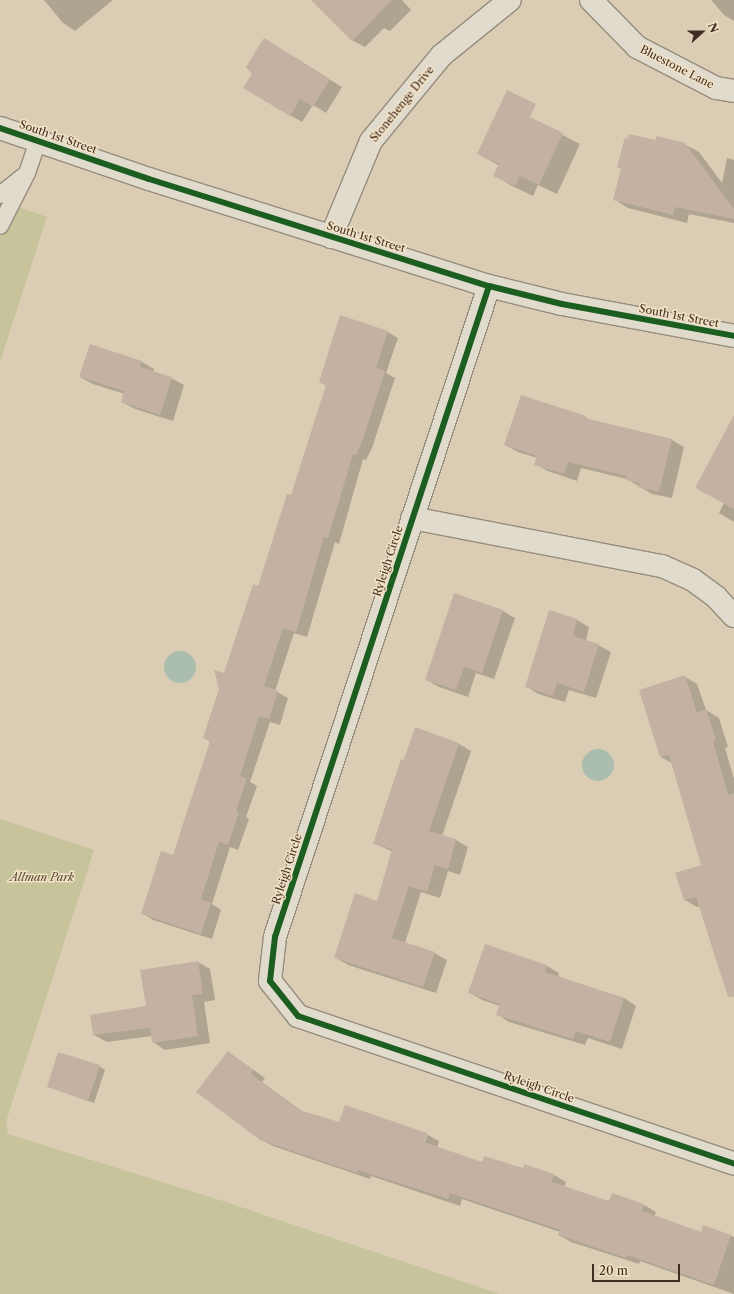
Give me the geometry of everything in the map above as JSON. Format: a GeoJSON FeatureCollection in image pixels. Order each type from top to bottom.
{"type":"FeatureCollection","features":[{"type":"Feature","properties":{"kind":"street","name":"Stonehenge Drive"},"geometry":{"type":"LineString","coordinates":[[331,237],[371,141],[442,55],[510,0]]}},
{"type":"Feature","properties":{"kind":"street","name":"Bluestone Lane"},"geometry":{"type":"LineString","coordinates":[[591,0],[637,46],[716,88],[734,91]]}},
{"type":"Feature","properties":{"kind":"street","name":"South 1st Street"},"geometry":{"type":"LineString","coordinates":[[0,128],[331,237],[489,286],[562,304],[734,336]]}},
{"type":"Feature","properties":{"kind":"street","name":"Ryleigh Circle"},"geometry":{"type":"LineString","coordinates":[[489,286],[275,937],[270,981],[298,1016],[734,1164]]}},
{"type":"Feature","properties":{"kind":"street","name":"Ryleigh Circle"},"geometry":{"type":"LineString","coordinates":[[412,518],[662,566],[693,580],[716,597],[734,616]]}},
{"type":"Feature","properties":{"kind":"lane"},"geometry":{"type":"LineString","coordinates":[[0,226],[27,173],[38,141]]}},
{"type":"Feature","properties":{"kind":"lane"},"geometry":{"type":"LineString","coordinates":[[0,195],[27,173]]}},
{"type":"Feature","properties":{"kind":"green space"},"geometry":{"type":"Polygon","coordinates":[[[0,200],[47,217],[0,362],[0,200]]]}},
{"type":"Feature","properties":{"kind":"green space","name":"Allman Park"},"geometry":{"type":"Polygon","coordinates":[[[0,819],[94,850],[6,1122],[8,1134],[223,1201],[500,1294],[0,1294],[0,819]]]}},
{"type":"Feature","properties":{"kind":"shaded area"},"geometry":{"type":"Polygon","coordinates":[[[183,651],[189,653],[194,658],[196,667],[194,676],[189,681],[177,683],[171,681],[166,676],[164,664],[166,658],[171,653],[183,651]]]}},
{"type":"Feature","properties":{"kind":"shaded area"},"geometry":{"type":"Polygon","coordinates":[[[595,749],[601,749],[611,756],[614,765],[613,771],[607,778],[601,781],[595,781],[585,774],[582,768],[582,762],[589,752],[595,749]]]}},
{"type":"Feature","properties":{"kind":"building"},"geometry":{"type":"Polygon","coordinates":[[[311,0],[392,0],[352,41],[311,0]]]}},
{"type":"Feature","properties":{"kind":"building"},"geometry":{"type":"Polygon","coordinates":[[[264,38],[330,79],[313,107],[300,99],[290,116],[243,88],[252,74],[246,67],[264,38]]]}},
{"type":"Feature","properties":{"kind":"building"},"geometry":{"type":"Polygon","coordinates":[[[507,90],[536,104],[530,117],[563,133],[539,185],[520,176],[515,186],[493,176],[499,164],[477,154],[507,90]]]}},
{"type":"Feature","properties":{"kind":"building"},"geometry":{"type":"Polygon","coordinates":[[[629,134],[655,140],[657,136],[685,143],[734,209],[734,219],[675,207],[673,215],[613,200],[621,169],[617,167],[625,137],[628,139],[629,134]]]}},
{"type":"Feature","properties":{"kind":"building"},"geometry":{"type":"Polygon","coordinates":[[[340,315],[388,331],[376,368],[385,371],[362,442],[356,455],[353,454],[328,538],[324,537],[296,632],[283,628],[264,686],[278,691],[269,719],[259,716],[240,776],[247,778],[236,811],[239,812],[228,845],[219,842],[201,899],[211,903],[201,934],[141,914],[161,851],[173,855],[210,741],[203,738],[219,689],[214,670],[224,673],[253,584],[258,586],[287,494],[291,495],[326,385],[319,382],[340,315]]]}},
{"type":"Feature","properties":{"kind":"building"},"geometry":{"type":"Polygon","coordinates":[[[90,344],[142,361],[140,367],[172,377],[160,415],[121,402],[124,391],[79,377],[90,344]]]}},
{"type":"Feature","properties":{"kind":"building"},"geometry":{"type":"Polygon","coordinates":[[[521,395],[586,416],[585,418],[672,439],[659,492],[638,487],[639,483],[626,480],[627,476],[568,462],[564,474],[534,465],[537,456],[504,445],[521,395]]]}},
{"type":"Feature","properties":{"kind":"building"},"geometry":{"type":"Polygon","coordinates":[[[734,415],[734,509],[695,488],[734,415]]]}},
{"type":"Feature","properties":{"kind":"building"},"geometry":{"type":"Polygon","coordinates":[[[454,593],[503,610],[482,673],[464,667],[456,690],[425,680],[454,593]]]}},
{"type":"Feature","properties":{"kind":"building"},"geometry":{"type":"Polygon","coordinates":[[[549,610],[577,619],[573,636],[599,644],[584,692],[557,683],[553,696],[525,687],[549,610]]]}},
{"type":"Feature","properties":{"kind":"building"},"geometry":{"type":"Polygon","coordinates":[[[685,675],[697,713],[706,709],[716,740],[713,741],[728,795],[734,793],[734,996],[728,997],[696,897],[684,900],[675,873],[701,865],[669,755],[660,757],[639,690],[685,675]]]}},
{"type":"Feature","properties":{"kind":"building"},"geometry":{"type":"Polygon","coordinates":[[[415,727],[459,743],[429,831],[456,839],[448,869],[435,865],[427,892],[409,886],[392,938],[435,952],[423,987],[334,958],[355,893],[377,901],[392,849],[373,844],[401,759],[404,760],[415,727]]]}},
{"type":"Feature","properties":{"kind":"building"},"geometry":{"type":"Polygon","coordinates":[[[485,944],[547,965],[545,972],[624,998],[610,1042],[576,1031],[573,1039],[496,1015],[500,1004],[468,993],[485,944]]]}},
{"type":"Feature","properties":{"kind":"building"},"geometry":{"type":"Polygon","coordinates":[[[198,961],[203,994],[192,995],[198,1036],[152,1043],[150,1028],[93,1035],[90,1015],[146,1006],[140,970],[198,961]]]}},
{"type":"Feature","properties":{"kind":"building"},"geometry":{"type":"Polygon","coordinates":[[[228,1051],[253,1070],[251,1074],[299,1110],[339,1122],[345,1105],[427,1133],[424,1142],[482,1162],[484,1156],[523,1168],[524,1164],[554,1174],[552,1182],[609,1201],[612,1193],[644,1204],[642,1211],[701,1232],[703,1225],[731,1235],[714,1285],[627,1255],[626,1258],[558,1235],[560,1230],[450,1193],[448,1199],[358,1170],[357,1173],[260,1140],[196,1092],[228,1051]]]}},
{"type":"Feature","properties":{"kind":"building"},"geometry":{"type":"Polygon","coordinates":[[[58,1052],[100,1065],[88,1101],[47,1087],[58,1052]]]}},
{"type":"Feature","properties":{"kind":"cycle path"},"geometry":{"type":"LineString","coordinates":[[0,128],[149,179],[489,286],[562,304],[734,336]]}},
{"type":"Feature","properties":{"kind":"cycle path"},"geometry":{"type":"LineString","coordinates":[[489,286],[275,937],[270,981],[298,1016],[734,1164]]}}]}
